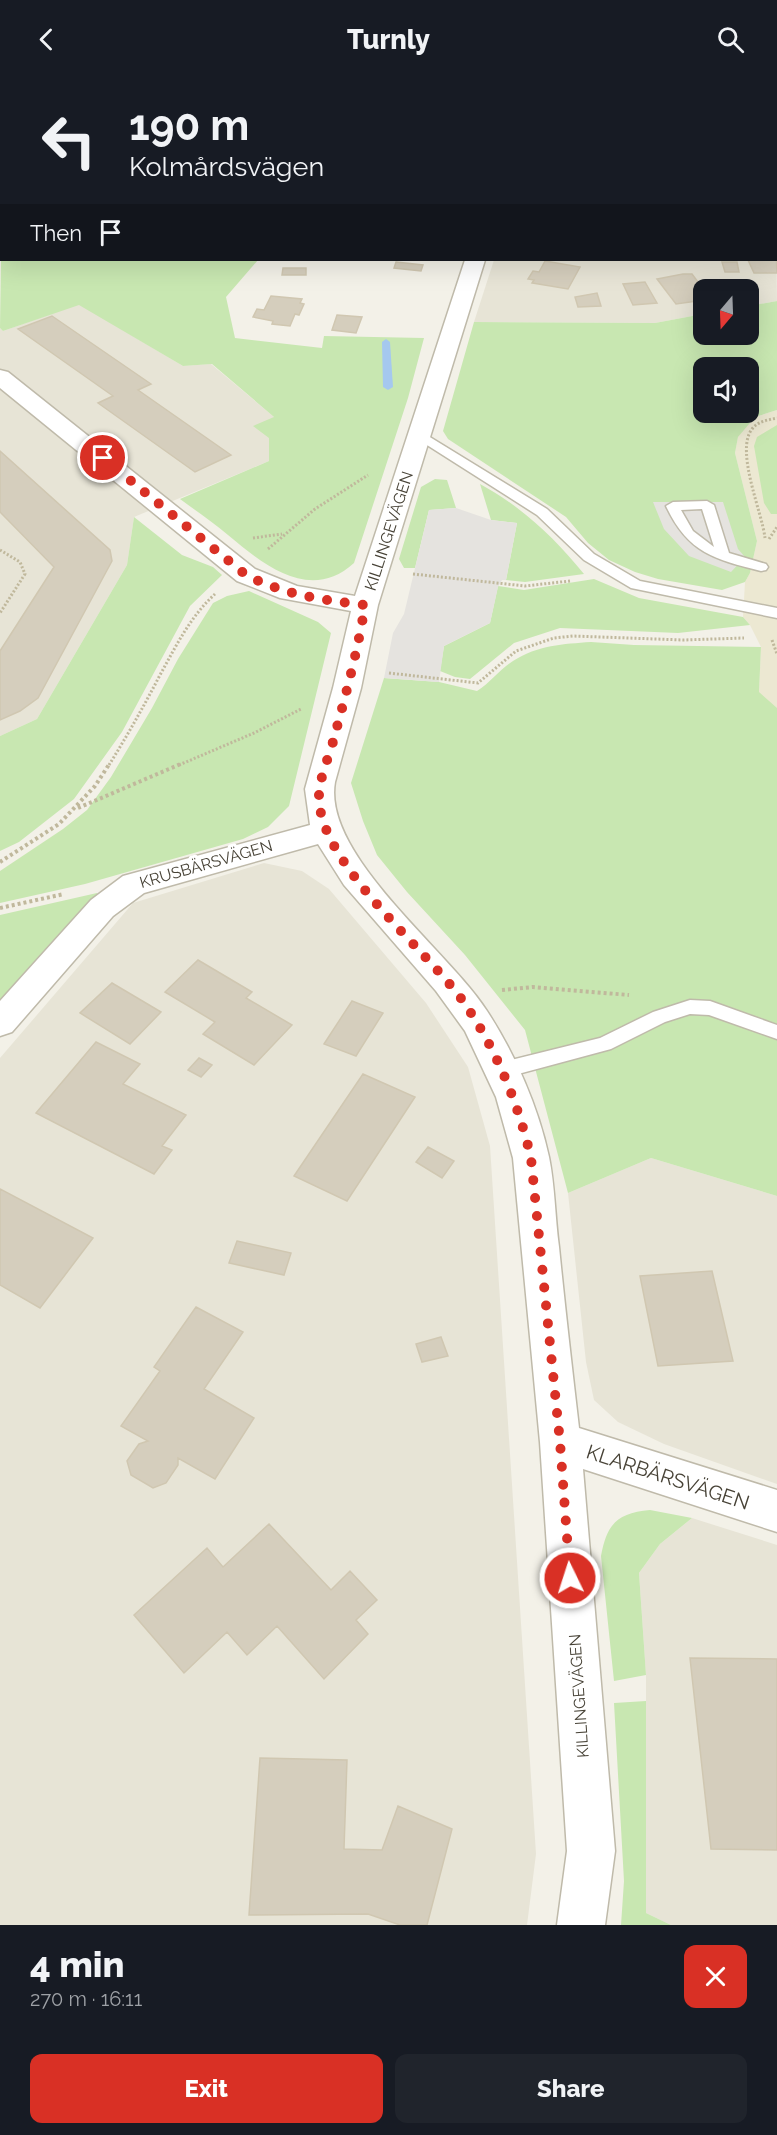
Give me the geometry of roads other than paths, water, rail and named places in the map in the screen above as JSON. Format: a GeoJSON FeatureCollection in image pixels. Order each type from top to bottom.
{"type":"FeatureCollection","features":[{"type":"Feature","properties":{"kind":"street","name":"KILLINGEVÄGEN"},"geometry":{"type":"LineString","coordinates":[[475,261],[365,605],[349,685],[319,795],[326,831],[364,890],[465,1003],[503,1070],[522,1120],[531,1158],[560,1442],[591,1851],[581,1925]]}},
{"type":"Feature","properties":{"kind":"street"},"geometry":{"type":"LineString","coordinates":[[3,383],[246,575],[289,594],[317,600],[365,605]]}},
{"type":"Feature","properties":{"kind":"street","name":"KRUSBÄRSVÄGEN"},"geometry":{"type":"LineString","coordinates":[[0,1023],[102,908],[134,884],[326,831]]}},
{"type":"Feature","properties":{"kind":"street","name":"KLARBÄRSVÄGEN"},"geometry":{"type":"LineString","coordinates":[[560,1442],[777,1511]]}},
{"type":"Feature","properties":{"kind":"lane"},"geometry":{"type":"LineString","coordinates":[[416,445],[525,500],[548,518],[589,557],[636,585],[777,613]]}},
{"type":"Feature","properties":{"kind":"lane"},"geometry":{"type":"LineString","coordinates":[[723,555],[761,567]]}},
{"type":"Feature","properties":{"kind":"lane"},"geometry":{"type":"LineString","coordinates":[[503,1070],[604,1044],[659,1017],[690,1007],[710,1008],[777,1032]]}},
{"type":"Feature","properties":{"kind":"waterway"},"geometry":{"type":"LineString","coordinates":[[386,342],[388,387]]}}]}
